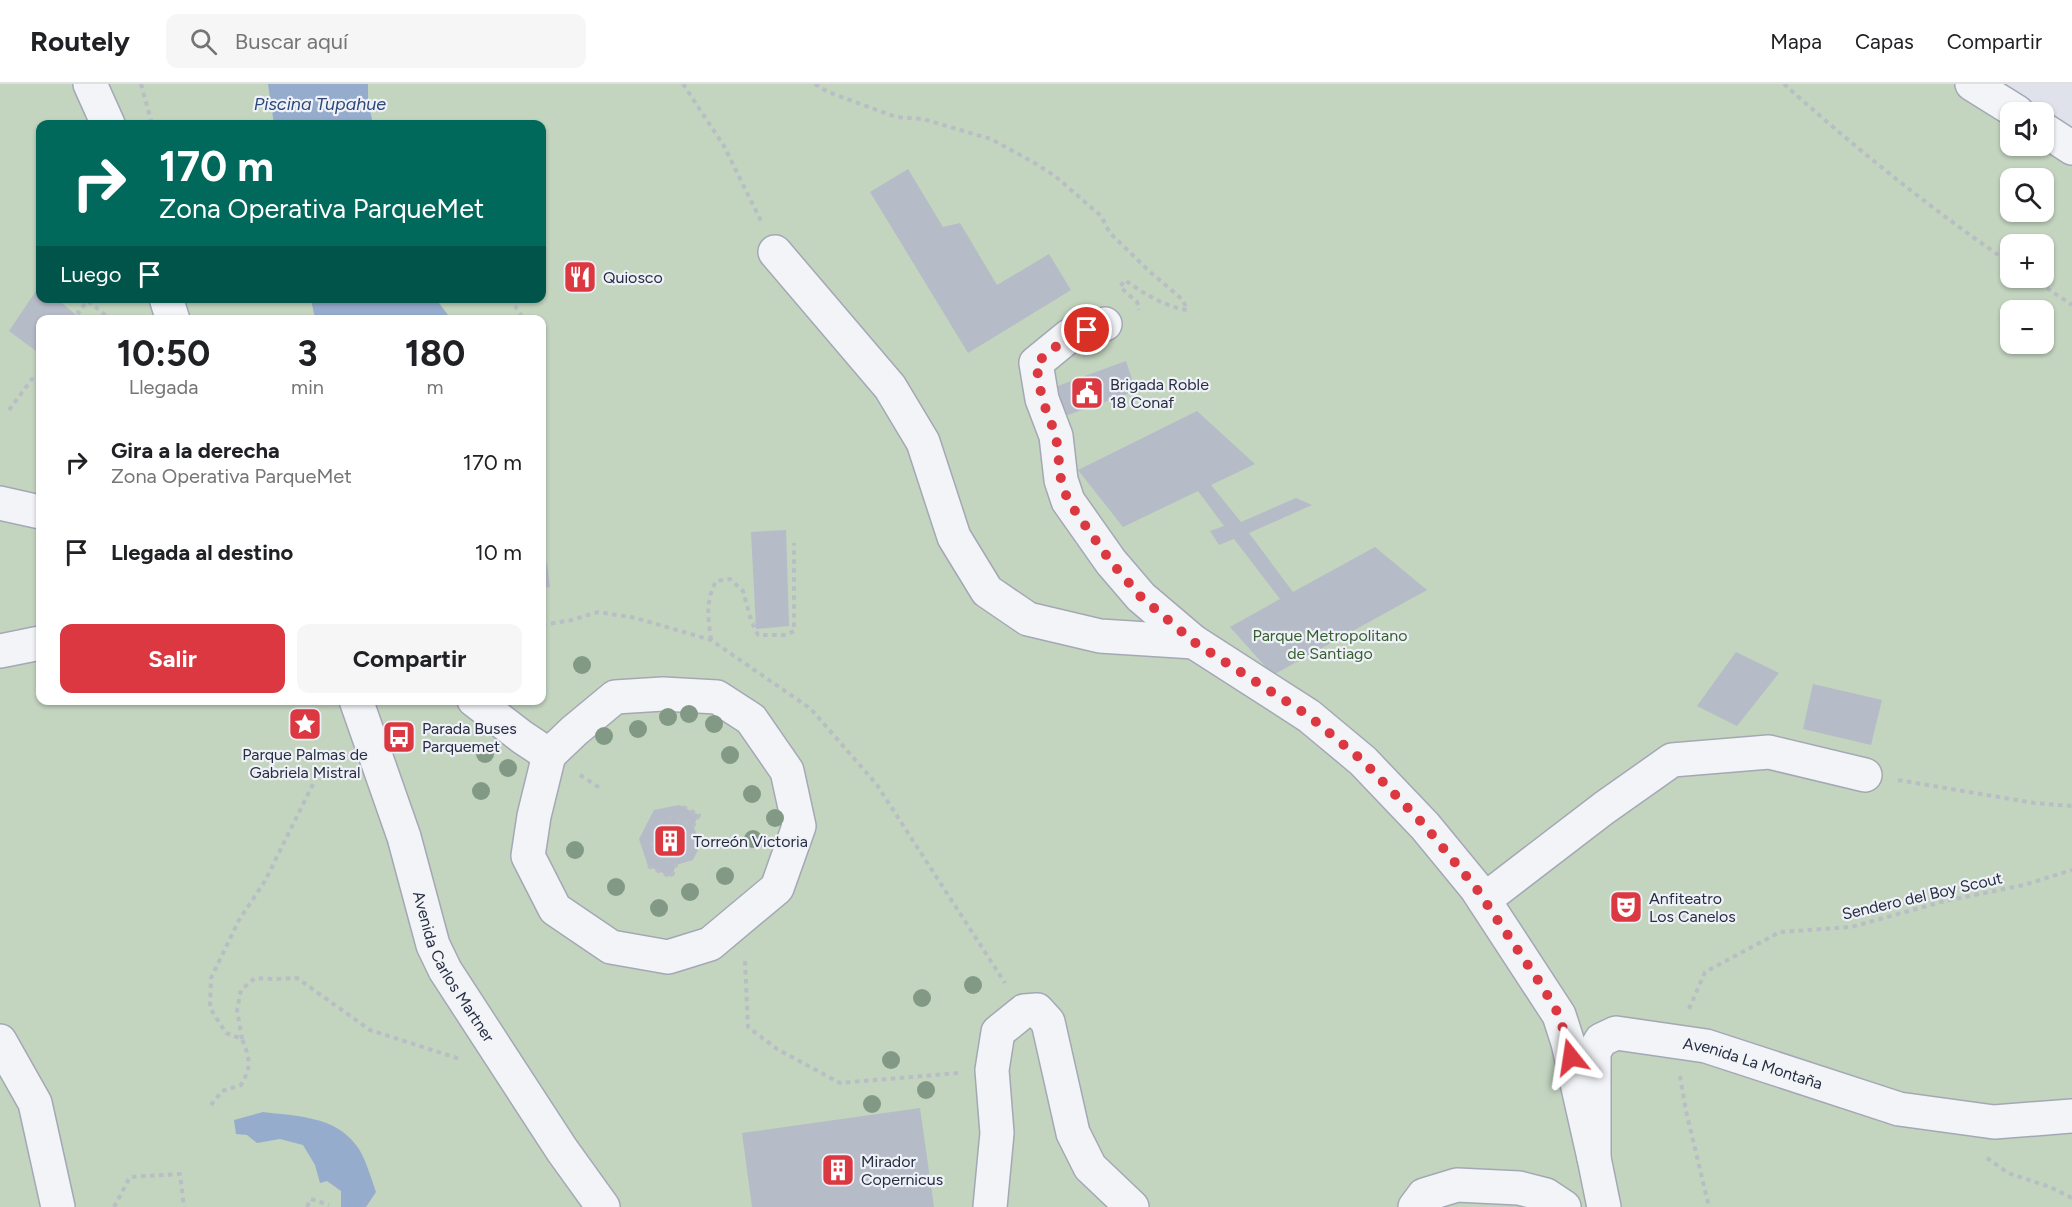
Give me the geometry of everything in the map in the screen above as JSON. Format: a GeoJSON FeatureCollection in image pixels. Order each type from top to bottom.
{"type":"FeatureCollection","features":[{"type":"Feature","properties":{"kind":"street"},"geometry":{"type":"LineString","coordinates":[[90,84],[106,120]]}},
{"type":"Feature","properties":{"kind":"street"},"geometry":{"type":"LineString","coordinates":[[1972,84],[2001,102]]}},
{"type":"Feature","properties":{"kind":"street"},"geometry":{"type":"LineString","coordinates":[[2054,136],[2072,148]]}},
{"type":"Feature","properties":{"kind":"street"},"geometry":{"type":"LineString","coordinates":[[775,252],[890,387],[923,442],[954,537],[987,591],[1028,619],[1101,636],[1194,642]]}},
{"type":"Feature","properties":{"kind":"street"},"geometry":{"type":"LineString","coordinates":[[1105,324],[1069,336],[1036,363],[1042,399],[1056,436],[1061,480],[1068,501],[1111,562],[1141,597],[1194,642],[1309,716],[1363,761],[1425,826],[1484,900],[1559,1015],[1568,1043],[1594,1158]]}},
{"type":"Feature","properties":{"kind":"street"},"geometry":{"type":"LineString","coordinates":[[0,503],[36,511]]}},
{"type":"Feature","properties":{"kind":"street"},"geometry":{"type":"LineString","coordinates":[[0,651],[36,644]]}},
{"type":"Feature","properties":{"kind":"street"},"geometry":{"type":"LineString","coordinates":[[663,694],[717,697],[752,719],[787,771],[800,826],[777,888],[710,944],[668,957],[611,947],[555,909],[528,856],[534,816],[549,754],[615,698],[663,694]]}},
{"type":"Feature","properties":{"kind":"street","name":"Avenida Carlos Martner"},"geometry":{"type":"LineString","coordinates":[[358,705],[404,837],[433,945],[445,970],[512,1075],[603,1207]]}},
{"type":"Feature","properties":{"kind":"street"},"geometry":{"type":"LineString","coordinates":[[480,705],[522,737],[549,754]]}},
{"type":"Feature","properties":{"kind":"street"},"geometry":{"type":"LineString","coordinates":[[1484,900],[1604,808],[1672,760],[1769,752],[1865,775]]}},
{"type":"Feature","properties":{"kind":"street"},"geometry":{"type":"LineString","coordinates":[[990,1207],[997,1133],[992,1070],[998,1032],[1024,1011],[1037,1010],[1048,1022],[1073,1133],[1090,1167],[1132,1207]]}},
{"type":"Feature","properties":{"kind":"street","name":"Avenida La Montaña"},"geometry":{"type":"LineString","coordinates":[[1604,1207],[1594,1158],[1594,1052],[1601,1040],[1616,1033],[1706,1046],[1899,1109],[1994,1122],[2072,1116]]}},
{"type":"Feature","properties":{"kind":"street"},"geometry":{"type":"LineString","coordinates":[[0,1041],[35,1104],[58,1207]]}},
{"type":"Feature","properties":{"kind":"street"},"geometry":{"type":"LineString","coordinates":[[1415,1207],[1424,1195],[1457,1185],[1520,1188],[1546,1195],[1564,1207]]}},
{"type":"Feature","properties":{"kind":"path"},"geometry":{"type":"LineString","coordinates":[[141,84],[151,120]]}},
{"type":"Feature","properties":{"kind":"path"},"geometry":{"type":"LineString","coordinates":[[683,84],[724,146],[775,252]]}},
{"type":"Feature","properties":{"kind":"path"},"geometry":{"type":"LineString","coordinates":[[815,84],[828,92],[896,117],[923,119],[991,139],[1033,162],[1055,176],[1101,216],[1110,233],[1183,300],[1187,310],[1171,307],[1125,280],[1119,287],[1137,302],[1141,319],[1137,324],[1105,324]]}},
{"type":"Feature","properties":{"kind":"path"},"geometry":{"type":"LineString","coordinates":[[1784,84],[1950,222],[2000,256]]}},
{"type":"Feature","properties":{"kind":"path"},"geometry":{"type":"LineString","coordinates":[[2047,288],[2072,305]]}},
{"type":"Feature","properties":{"kind":"path"},"geometry":{"type":"LineString","coordinates":[[81,315],[78,312],[86,303]]}},
{"type":"Feature","properties":{"kind":"path"},"geometry":{"type":"LineString","coordinates":[[91,303],[105,315]]}},
{"type":"Feature","properties":{"kind":"path"},"geometry":{"type":"LineString","coordinates":[[9,410],[32,379],[36,382]]}},
{"type":"Feature","properties":{"kind":"path"},"geometry":{"type":"LineString","coordinates":[[711,640],[708,596],[716,581],[730,579],[743,591],[751,620],[758,634],[786,635],[794,631],[794,543]]}},
{"type":"Feature","properties":{"kind":"path"},"geometry":{"type":"LineString","coordinates":[[1865,775],[2034,804],[2072,806]]}},
{"type":"Feature","properties":{"kind":"path"},"geometry":{"type":"LineString","coordinates":[[242,1039],[226,1033],[210,1008],[211,978],[239,921],[265,881],[315,780]]}},
{"type":"Feature","properties":{"kind":"path"},"geometry":{"type":"LineString","coordinates":[[661,824],[664,819],[676,818],[693,826],[699,815],[679,805]]}},
{"type":"Feature","properties":{"kind":"path"},"geometry":{"type":"LineString","coordinates":[[648,866],[671,877],[676,866],[654,855],[651,844],[655,836]]}},
{"type":"Feature","properties":{"kind":"path","name":"Sendero del Boy Scout"},"geometry":{"type":"LineString","coordinates":[[1675,1041],[1705,972],[1780,932],[1851,927],[1945,901],[2024,885],[2072,870]]}},
{"type":"Feature","properties":{"kind":"path"},"geometry":{"type":"LineString","coordinates":[[744,916],[748,1027],[777,1049],[840,1083],[992,1070]]}},
{"type":"Feature","properties":{"kind":"path"},"geometry":{"type":"LineString","coordinates":[[210,1105],[222,1091],[241,1085],[248,1072],[249,1058],[242,1039],[237,1010],[241,990],[255,978],[274,980],[297,978],[370,1030],[512,1075]]}},
{"type":"Feature","properties":{"kind":"path"},"geometry":{"type":"LineString","coordinates":[[1675,1041],[1686,1111],[1709,1207]]}},
{"type":"Feature","properties":{"kind":"path"},"geometry":{"type":"LineString","coordinates":[[1994,1122],[1972,1147],[2008,1173],[2050,1187],[2072,1198]]}},
{"type":"Feature","properties":{"kind":"path"},"geometry":{"type":"LineString","coordinates":[[114,1207],[130,1177],[180,1174],[184,1207]]}},
{"type":"Feature","properties":{"kind":"path"},"geometry":{"type":"LineString","coordinates":[[307,1207],[310,1199],[329,1205]]}},
{"type":"Feature","properties":{"kind":"green space","name":"Parque Metropolitano de Santiago"},"geometry":{"type":"Polygon","coordinates":[[[0,84],[1953,84],[2000,112],[2000,156],[2054,156],[2054,152],[2072,161],[2072,1207],[0,1207],[0,84]]]}},
{"type":"Feature","properties":{"kind":"water","name":"Piscina Tupahue"},"geometry":{"type":"Polygon","coordinates":[[[268,84],[368,84],[368,101],[372,120],[273,120],[268,84]]]}},
{"type":"Feature","properties":{"kind":"water"},"geometry":{"type":"Polygon","coordinates":[[[312,303],[439,303],[448,315],[314,315],[312,303]]]}},
{"type":"Feature","properties":{"kind":"water"},"geometry":{"type":"Polygon","coordinates":[[[263,1112],[314,1119],[337,1128],[347,1135],[362,1155],[376,1192],[366,1207],[341,1207],[341,1191],[327,1181],[320,1183],[315,1165],[303,1145],[280,1139],[257,1143],[247,1135],[236,1134],[234,1120],[263,1112]]]}},
{"type":"Feature","properties":{"kind":"building"},"geometry":{"type":"Polygon","coordinates":[[[908,169],[943,227],[960,223],[997,285],[1049,254],[1071,290],[968,353],[870,192],[908,169]]]}},
{"type":"Feature","properties":{"kind":"building"},"geometry":{"type":"Polygon","coordinates":[[[36,291],[36,303],[62,303],[76,315],[36,315],[36,351],[9,331],[36,291]]]}},
{"type":"Feature","properties":{"kind":"building"},"geometry":{"type":"Polygon","coordinates":[[[1126,361],[1136,391],[1065,416],[1055,387],[1126,361]]]}},
{"type":"Feature","properties":{"kind":"building"},"geometry":{"type":"Polygon","coordinates":[[[1197,411],[1255,464],[1211,485],[1241,522],[1296,498],[1312,505],[1249,533],[1293,592],[1375,547],[1427,590],[1273,675],[1230,627],[1280,599],[1234,539],[1219,545],[1210,531],[1224,526],[1198,491],[1123,527],[1078,470],[1197,411]]]}},
{"type":"Feature","properties":{"kind":"building"},"geometry":{"type":"Polygon","coordinates":[[[786,530],[789,626],[756,629],[751,532],[786,530]]]}},
{"type":"Feature","properties":{"kind":"building"},"geometry":{"type":"Polygon","coordinates":[[[546,563],[550,587],[546,588],[546,563]]]}},
{"type":"Feature","properties":{"kind":"building"},"geometry":{"type":"Polygon","coordinates":[[[1736,652],[1779,673],[1737,726],[1697,706],[1736,652]]]}},
{"type":"Feature","properties":{"kind":"building"},"geometry":{"type":"Polygon","coordinates":[[[1813,684],[1882,700],[1871,745],[1803,729],[1813,684]]]}},
{"type":"Feature","properties":{"kind":"building","name":"Torreón Victoria"},"geometry":{"type":"Polygon","coordinates":[[[679,805],[699,815],[693,826],[701,844],[693,860],[676,865],[671,877],[648,866],[639,839],[654,810],[679,805]]]}},
{"type":"Feature","properties":{"kind":"building","name":"Mirador Copernicus"},"geometry":{"type":"Polygon","coordinates":[[[920,1108],[934,1207],[752,1207],[742,1133],[920,1108]]]}},
{"type":"Feature","properties":{"kind":"place","name":"Quiosco"},"geometry":{"type":"Point","coordinates":[580,277]}},
{"type":"Feature","properties":{"kind":"place","name":"Brigada Roble 18 Conaf"},"geometry":{"type":"Point","coordinates":[1087,393]}},
{"type":"Feature","properties":{"kind":"place","name":"Parque Palmas de Gabriela Mistral"},"geometry":{"type":"Point","coordinates":[305,724]}},
{"type":"Feature","properties":{"kind":"place","name":"Parada Buses Parquemet"},"geometry":{"type":"Point","coordinates":[399,737]}},
{"type":"Feature","properties":{"kind":"place","name":"Torreón Victoria"},"geometry":{"type":"Point","coordinates":[670,841]}},
{"type":"Feature","properties":{"kind":"place","name":"Anfiteatro Los Canelos"},"geometry":{"type":"Point","coordinates":[1626,907]}},
{"type":"Feature","properties":{"kind":"place","name":"Mirador Copernicus"},"geometry":{"type":"Point","coordinates":[838,1170]}},
{"type":"Feature","properties":{"kind":"route"},"geometry":{"type":"LineString","coordinates":[[1087,330],[1069,336],[1036,363],[1042,399],[1058,444],[1061,480],[1068,501],[1080,521],[1141,597],[1167,620],[1194,642],[1309,716],[1363,761],[1425,826],[1476,888],[1542,986],[1559,1015],[1571,1057]]}}]}
